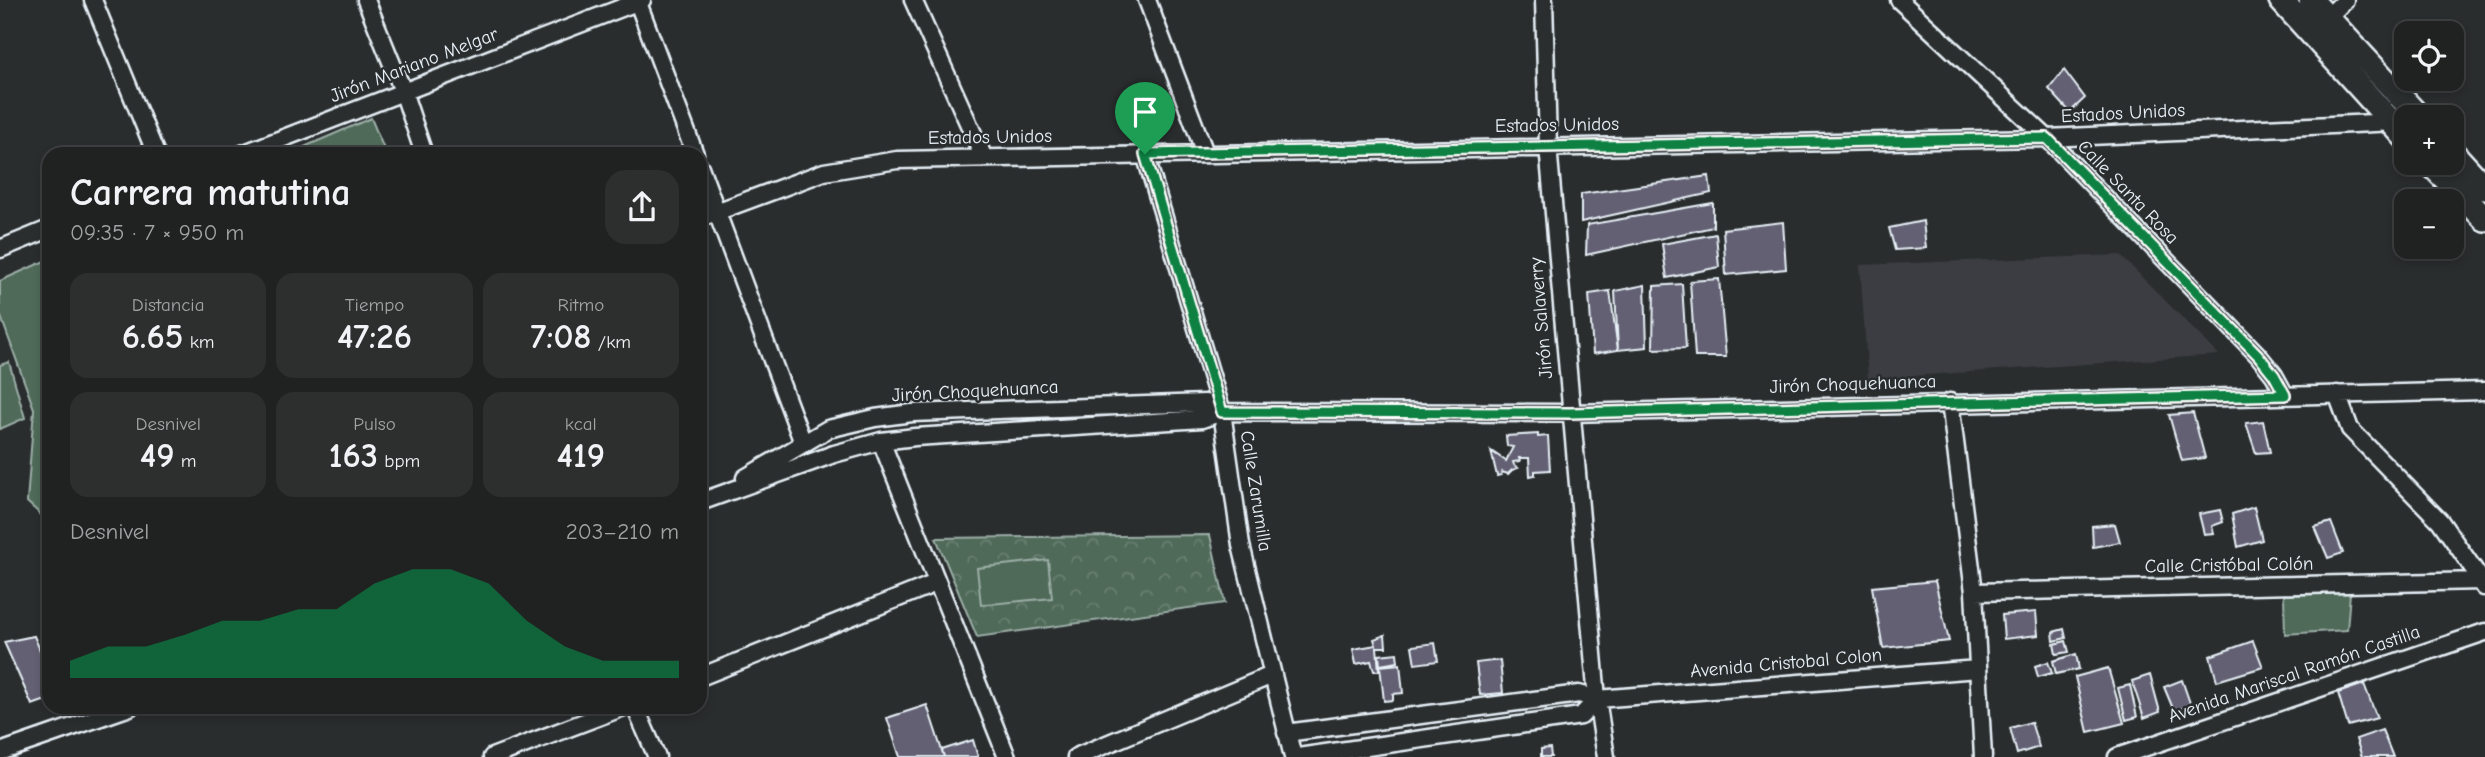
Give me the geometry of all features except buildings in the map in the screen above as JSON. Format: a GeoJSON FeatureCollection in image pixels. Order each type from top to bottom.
{"type":"FeatureCollection","features":[{"type":"Feature","properties":{"kind":"main road"},"geometry":{"type":"LineString","coordinates":[[2281,0],[2319,25],[2406,105]]}},
{"type":"Feature","properties":{"kind":"main road"},"geometry":{"type":"LineString","coordinates":[[2311,0],[2319,25],[2394,118]]}},
{"type":"Feature","properties":{"kind":"main road"},"geometry":{"type":"LineString","coordinates":[[2464,172],[2482,202]]}},
{"type":"Feature","properties":{"kind":"main road"},"geometry":{"type":"LineString","coordinates":[[2446,175],[2482,202]]}},
{"type":"Feature","properties":{"kind":"street"},"geometry":{"type":"LineString","coordinates":[[93,0],[153,147]]}},
{"type":"Feature","properties":{"kind":"street"},"geometry":{"type":"LineString","coordinates":[[366,0],[422,147]]}},
{"type":"Feature","properties":{"kind":"street"},"geometry":{"type":"LineString","coordinates":[[913,0],[984,158]]}},
{"type":"Feature","properties":{"kind":"street"},"geometry":{"type":"LineString","coordinates":[[1147,0],[1205,153]]}},
{"type":"Feature","properties":{"kind":"street","name":"Jirón Salaverry"},"geometry":{"type":"LineString","coordinates":[[1544,0],[1548,146],[1597,699],[1606,757]]}},
{"type":"Feature","properties":{"kind":"street","name":"Calle Santa Rosa"},"geometry":{"type":"LineString","coordinates":[[1899,0],[2047,138],[2258,355],[2285,395]]}},
{"type":"Feature","properties":{"kind":"street"},"geometry":{"type":"LineString","coordinates":[[2319,25],[2345,0]]}},
{"type":"Feature","properties":{"kind":"street"},"geometry":{"type":"LineString","coordinates":[[639,1],[692,147]]}},
{"type":"Feature","properties":{"kind":"street","name":"Jirón Mariano Melgar"},"geometry":{"type":"LineString","coordinates":[[260,147],[639,1]]}},
{"type":"Feature","properties":{"kind":"street","name":"Estados Unidos"},"geometry":{"type":"LineString","coordinates":[[707,216],[824,172],[897,160],[2047,138],[2394,127]]}},
{"type":"Feature","properties":{"kind":"street","name":"Calle Zarumilla"},"geometry":{"type":"LineString","coordinates":[[1145,154],[1222,412],[1241,545],[1286,733],[1296,757]]}},
{"type":"Feature","properties":{"kind":"street"},"geometry":{"type":"LineString","coordinates":[[707,186],[803,443]]}},
{"type":"Feature","properties":{"kind":"street"},"geometry":{"type":"LineString","coordinates":[[0,249],[42,232]]}},
{"type":"Feature","properties":{"kind":"street","name":"Jirón Choquehuanca"},"geometry":{"type":"LineString","coordinates":[[707,500],[834,454],[881,441],[1202,419],[1222,412],[1570,413],[2485,391]]}},
{"type":"Feature","properties":{"kind":"street"},"geometry":{"type":"LineString","coordinates":[[2337,394],[2350,429],[2440,521],[2484,585]]}},
{"type":"Feature","properties":{"kind":"street","name":"Jirón Choquehuanca"},"geometry":{"type":"LineString","coordinates":[[707,499],[828,429],[875,418],[912,413],[1205,402],[1222,412]]}},
{"type":"Feature","properties":{"kind":"street"},"geometry":{"type":"LineString","coordinates":[[1950,402],[1974,592],[1983,757]]}},
{"type":"Feature","properties":{"kind":"street"},"geometry":{"type":"LineString","coordinates":[[881,441],[1007,757]]}},
{"type":"Feature","properties":{"kind":"street"},"geometry":{"type":"LineString","coordinates":[[707,674],[936,583]]}},
{"type":"Feature","properties":{"kind":"street","name":"Calle Cristóbal Colón"},"geometry":{"type":"LineString","coordinates":[[1974,592],[2484,585]]}},
{"type":"Feature","properties":{"kind":"street","name":"Avenida Mariscal Ramón Castilla"},"geometry":{"type":"LineString","coordinates":[[2117,757],[2485,632]]}},
{"type":"Feature","properties":{"kind":"street","name":"Avenida Cristobal Colon"},"geometry":{"type":"LineString","coordinates":[[1286,733],[1579,694],[1597,699],[1978,669]]}},
{"type":"Feature","properties":{"kind":"street"},"geometry":{"type":"LineString","coordinates":[[1076,757],[1272,675]]}},
{"type":"Feature","properties":{"kind":"street"},"geometry":{"type":"LineString","coordinates":[[1296,757],[1581,716],[1597,699]]}},
{"type":"Feature","properties":{"kind":"street"},"geometry":{"type":"LineString","coordinates":[[0,752],[110,714]]}},
{"type":"Feature","properties":{"kind":"street"},"geometry":{"type":"LineString","coordinates":[[492,757],[606,714]]}},
{"type":"Feature","properties":{"kind":"street"},"geometry":{"type":"LineString","coordinates":[[638,714],[657,757]]}},
{"type":"Feature","properties":{"kind":"shaded area"},"geometry":{"type":"Polygon","coordinates":[[[2120,255],[2219,355],[1868,379],[1860,265],[2120,255]]]}},
{"type":"Feature","properties":{"kind":"green space"},"geometry":{"type":"Polygon","coordinates":[[[371,118],[383,147],[304,147],[371,118]]]}},
{"type":"Feature","properties":{"kind":"green space"},"geometry":{"type":"Polygon","coordinates":[[[42,262],[42,516],[27,502],[34,409],[0,314],[0,281],[42,262]]]}},
{"type":"Feature","properties":{"kind":"green space"},"geometry":{"type":"Polygon","coordinates":[[[9,362],[25,418],[0,429],[0,365],[9,362]]]}},
{"type":"Feature","properties":{"kind":"green space"},"geometry":{"type":"Polygon","coordinates":[[[1210,535],[1225,603],[977,637],[936,538],[1210,535]]]}},
{"type":"Feature","properties":{"kind":"green space"},"geometry":{"type":"Polygon","coordinates":[[[1048,560],[1052,598],[981,605],[977,568],[1048,560]]]}},
{"type":"Feature","properties":{"kind":"green space"},"geometry":{"type":"Polygon","coordinates":[[[2350,593],[2347,630],[2285,634],[2284,595],[2350,593]]]}},
{"type":"Feature","properties":{"kind":"route"},"geometry":{"type":"LineString","coordinates":[[2047,138],[2258,355],[2285,395],[1570,413],[1222,412],[1145,154],[2047,138]]}}]}
